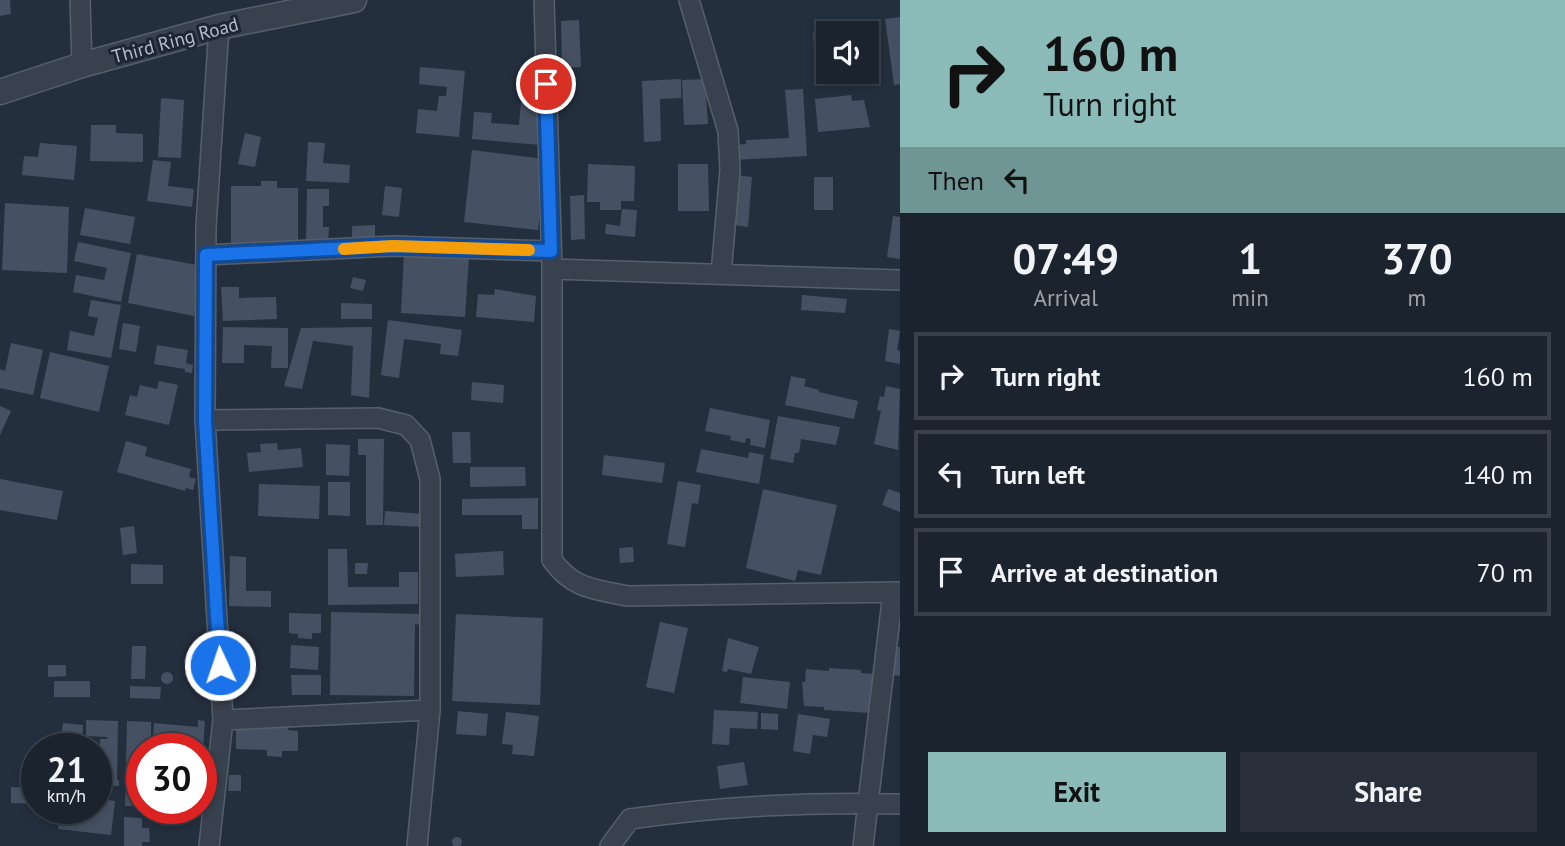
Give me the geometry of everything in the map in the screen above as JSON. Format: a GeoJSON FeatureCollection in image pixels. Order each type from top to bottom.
{"type":"FeatureCollection","features":[{"type":"Feature","properties":{"kind":"street"},"geometry":{"type":"LineString","coordinates":[[80,0],[82,65]]}},
{"type":"Feature","properties":{"kind":"street","name":"Third Ring Road"},"geometry":{"type":"LineString","coordinates":[[0,92],[82,65],[219,27],[354,0]]}},
{"type":"Feature","properties":{"kind":"street"},"geometry":{"type":"LineString","coordinates":[[544,0],[552,260],[552,560],[564,575],[583,587],[626,596],[897,592],[863,846]]}},
{"type":"Feature","properties":{"kind":"street"},"geometry":{"type":"LineString","coordinates":[[689,0],[728,131],[730,170],[721,274]]}},
{"type":"Feature","properties":{"kind":"street"},"geometry":{"type":"LineString","coordinates":[[209,846],[223,720],[205,420],[206,255],[219,27]]}},
{"type":"Feature","properties":{"kind":"street"},"geometry":{"type":"LineString","coordinates":[[206,255],[393,246],[721,274],[900,280]]}},
{"type":"Feature","properties":{"kind":"street"},"geometry":{"type":"LineString","coordinates":[[205,420],[378,418],[406,425],[420,440],[430,479],[430,710],[417,846]]}},
{"type":"Feature","properties":{"kind":"street"},"geometry":{"type":"LineString","coordinates":[[223,720],[430,710]]}},
{"type":"Feature","properties":{"kind":"street"},"geometry":{"type":"LineString","coordinates":[[610,846],[630,819],[692,810],[900,804]]}},
{"type":"Feature","properties":{"kind":"building"},"geometry":{"type":"Polygon","coordinates":[[[0,0],[10,0],[11,14],[0,16],[0,0]]]}},
{"type":"Feature","properties":{"kind":"building"},"geometry":{"type":"Polygon","coordinates":[[[900,17],[900,84],[894,85],[885,19],[900,17]]]}},
{"type":"Feature","properties":{"kind":"building"},"geometry":{"type":"Polygon","coordinates":[[[579,20],[581,67],[562,68],[561,21],[579,20]]]}},
{"type":"Feature","properties":{"kind":"building"},"geometry":{"type":"Polygon","coordinates":[[[813,32],[816,32],[815,68],[813,32]]]}},
{"type":"Feature","properties":{"kind":"building"},"geometry":{"type":"Polygon","coordinates":[[[420,67],[465,71],[459,137],[416,133],[418,109],[437,111],[439,96],[446,96],[447,87],[419,84],[420,67]]]}},
{"type":"Feature","properties":{"kind":"building"},"geometry":{"type":"Polygon","coordinates":[[[681,79],[681,98],[660,99],[661,141],[644,142],[642,81],[681,79]]]}},
{"type":"Feature","properties":{"kind":"building"},"geometry":{"type":"Polygon","coordinates":[[[705,79],[708,124],[684,125],[682,80],[705,79]]]}},
{"type":"Feature","properties":{"kind":"building"},"geometry":{"type":"Polygon","coordinates":[[[803,89],[807,156],[734,160],[733,145],[746,144],[746,140],[789,138],[785,90],[803,89]]]}},
{"type":"Feature","properties":{"kind":"building"},"geometry":{"type":"Polygon","coordinates":[[[851,95],[852,101],[864,100],[870,127],[818,132],[815,99],[851,95]]]}},
{"type":"Feature","properties":{"kind":"building"},"geometry":{"type":"Polygon","coordinates":[[[161,98],[184,100],[181,158],[158,157],[161,98]]]}},
{"type":"Feature","properties":{"kind":"building"},"geometry":{"type":"Polygon","coordinates":[[[521,102],[544,104],[541,145],[472,139],[474,112],[492,113],[491,123],[519,125],[521,102]]]}},
{"type":"Feature","properties":{"kind":"building"},"geometry":{"type":"Polygon","coordinates":[[[91,125],[116,125],[116,133],[143,134],[143,162],[90,161],[91,125]]]}},
{"type":"Feature","properties":{"kind":"building"},"geometry":{"type":"Polygon","coordinates":[[[245,133],[261,137],[255,167],[238,164],[245,133]]]}},
{"type":"Feature","properties":{"kind":"building"},"geometry":{"type":"Polygon","coordinates":[[[308,142],[325,143],[323,163],[350,165],[349,183],[306,181],[308,142]]]}},
{"type":"Feature","properties":{"kind":"building"},"geometry":{"type":"Polygon","coordinates":[[[40,143],[77,146],[74,180],[22,175],[24,156],[38,157],[40,143]]]}},
{"type":"Feature","properties":{"kind":"building"},"geometry":{"type":"Polygon","coordinates":[[[472,150],[545,159],[538,230],[464,222],[472,150]]]}},
{"type":"Feature","properties":{"kind":"building"},"geometry":{"type":"Polygon","coordinates":[[[153,160],[171,162],[168,186],[194,189],[192,207],[147,201],[153,160]]]}},
{"type":"Feature","properties":{"kind":"building"},"geometry":{"type":"Polygon","coordinates":[[[588,164],[635,166],[634,201],[621,201],[621,210],[600,210],[600,202],[587,202],[588,164]]]}},
{"type":"Feature","properties":{"kind":"building"},"geometry":{"type":"Polygon","coordinates":[[[678,164],[708,164],[709,211],[678,211],[678,164]]]}},
{"type":"Feature","properties":{"kind":"building"},"geometry":{"type":"Polygon","coordinates":[[[737,175],[752,177],[748,227],[733,225],[737,175]]]}},
{"type":"Feature","properties":{"kind":"building"},"geometry":{"type":"Polygon","coordinates":[[[814,177],[833,177],[833,210],[814,210],[814,177]]]}},
{"type":"Feature","properties":{"kind":"building"},"geometry":{"type":"Polygon","coordinates":[[[261,181],[277,181],[277,188],[298,188],[298,244],[231,243],[231,186],[261,186],[261,181]]]}},
{"type":"Feature","properties":{"kind":"building"},"geometry":{"type":"Polygon","coordinates":[[[385,186],[402,188],[399,217],[382,215],[385,186]]]}},
{"type":"Feature","properties":{"kind":"building"},"geometry":{"type":"Polygon","coordinates":[[[307,189],[329,189],[329,206],[323,206],[323,227],[329,227],[328,243],[306,243],[307,189]]]}},
{"type":"Feature","properties":{"kind":"building"},"geometry":{"type":"Polygon","coordinates":[[[584,195],[585,239],[571,240],[570,196],[584,195]]]}},
{"type":"Feature","properties":{"kind":"building"},"geometry":{"type":"Polygon","coordinates":[[[5,203],[69,207],[67,273],[2,270],[5,203]]]}},
{"type":"Feature","properties":{"kind":"building"},"geometry":{"type":"Polygon","coordinates":[[[85,208],[135,217],[130,244],[80,235],[85,208]]]}},
{"type":"Feature","properties":{"kind":"building"},"geometry":{"type":"Polygon","coordinates":[[[622,209],[637,210],[635,237],[605,234],[606,224],[620,226],[622,209]]]}},
{"type":"Feature","properties":{"kind":"building"},"geometry":{"type":"Polygon","coordinates":[[[893,216],[900,217],[900,259],[887,257],[893,216]]]}},
{"type":"Feature","properties":{"kind":"building"},"geometry":{"type":"Polygon","coordinates":[[[375,225],[375,244],[352,244],[352,226],[375,225]]]}},
{"type":"Feature","properties":{"kind":"building"},"geometry":{"type":"Polygon","coordinates":[[[78,242],[131,253],[121,302],[73,292],[76,275],[104,280],[107,268],[74,261],[78,242]]]}},
{"type":"Feature","properties":{"kind":"building"},"geometry":{"type":"Polygon","coordinates":[[[404,252],[469,257],[465,317],[401,313],[404,252]]]}},
{"type":"Feature","properties":{"kind":"building"},"geometry":{"type":"Polygon","coordinates":[[[137,254],[203,266],[194,316],[128,303],[137,254]]]}},
{"type":"Feature","properties":{"kind":"building"},"geometry":{"type":"Polygon","coordinates":[[[353,277],[366,280],[363,291],[350,288],[353,277]]]}},
{"type":"Feature","properties":{"kind":"building"},"geometry":{"type":"Polygon","coordinates":[[[221,287],[239,287],[239,298],[276,297],[277,319],[223,321],[221,287]]]}},
{"type":"Feature","properties":{"kind":"building"},"geometry":{"type":"Polygon","coordinates":[[[495,289],[536,296],[534,322],[476,317],[478,294],[494,295],[495,289]]]}},
{"type":"Feature","properties":{"kind":"building"},"geometry":{"type":"Polygon","coordinates":[[[802,295],[847,299],[845,313],[801,310],[802,295]]]}},
{"type":"Feature","properties":{"kind":"building"},"geometry":{"type":"Polygon","coordinates":[[[91,300],[121,305],[111,358],[67,350],[70,331],[94,336],[98,318],[88,316],[91,300]]]}},
{"type":"Feature","properties":{"kind":"building"},"geometry":{"type":"Polygon","coordinates":[[[341,303],[372,304],[372,319],[341,319],[341,303]]]}},
{"type":"Feature","properties":{"kind":"building"},"geometry":{"type":"Polygon","coordinates":[[[388,320],[462,330],[458,356],[440,354],[441,344],[404,339],[399,378],[381,375],[388,320]]]}},
{"type":"Feature","properties":{"kind":"building"},"geometry":{"type":"Polygon","coordinates":[[[123,323],[140,326],[136,352],[119,349],[123,323]]]}},
{"type":"Feature","properties":{"kind":"building"},"geometry":{"type":"Polygon","coordinates":[[[223,327],[288,328],[288,368],[271,368],[272,346],[244,345],[244,363],[222,363],[223,327]]]}},
{"type":"Feature","properties":{"kind":"building"},"geometry":{"type":"Polygon","coordinates":[[[372,327],[369,398],[351,395],[353,346],[313,341],[302,389],[284,386],[301,328],[372,327]]]}},
{"type":"Feature","properties":{"kind":"building"},"geometry":{"type":"Polygon","coordinates":[[[889,329],[900,331],[897,350],[900,351],[900,364],[885,361],[889,329]]]}},
{"type":"Feature","properties":{"kind":"building"},"geometry":{"type":"Polygon","coordinates":[[[11,343],[43,350],[33,395],[0,388],[0,369],[5,371],[11,343]]]}},
{"type":"Feature","properties":{"kind":"building"},"geometry":{"type":"Polygon","coordinates":[[[157,345],[188,350],[186,363],[193,365],[192,373],[185,372],[185,369],[154,364],[157,345]]]}},
{"type":"Feature","properties":{"kind":"building"},"geometry":{"type":"Polygon","coordinates":[[[50,352],[109,366],[99,412],[40,398],[50,352]]]}},
{"type":"Feature","properties":{"kind":"building"},"geometry":{"type":"Polygon","coordinates":[[[791,376],[806,379],[804,386],[819,392],[858,401],[854,419],[785,405],[791,376]]]}},
{"type":"Feature","properties":{"kind":"building"},"geometry":{"type":"Polygon","coordinates":[[[159,381],[178,385],[169,425],[125,415],[130,395],[137,397],[140,385],[157,389],[159,381]]]}},
{"type":"Feature","properties":{"kind":"building"},"geometry":{"type":"Polygon","coordinates":[[[472,382],[504,385],[503,403],[471,400],[472,382]]]}},
{"type":"Feature","properties":{"kind":"building"},"geometry":{"type":"Polygon","coordinates":[[[886,386],[900,389],[898,450],[874,444],[881,411],[877,410],[880,396],[884,397],[886,386]]]}},
{"type":"Feature","properties":{"kind":"building"},"geometry":{"type":"Polygon","coordinates":[[[0,406],[11,411],[0,435],[0,406]]]}},
{"type":"Feature","properties":{"kind":"building"},"geometry":{"type":"Polygon","coordinates":[[[710,408],[770,420],[765,448],[750,445],[751,439],[746,438],[745,443],[730,440],[731,436],[705,431],[710,408]]]}},
{"type":"Feature","properties":{"kind":"building"},"geometry":{"type":"Polygon","coordinates":[[[778,416],[840,427],[836,445],[801,439],[799,453],[795,453],[793,463],[770,459],[778,416]]]}},
{"type":"Feature","properties":{"kind":"building"},"geometry":{"type":"Polygon","coordinates":[[[452,432],[470,432],[471,463],[453,463],[452,432]]]}},
{"type":"Feature","properties":{"kind":"building"},"geometry":{"type":"Polygon","coordinates":[[[358,439],[384,439],[383,525],[366,525],[366,455],[358,455],[358,439]]]}},
{"type":"Feature","properties":{"kind":"building"},"geometry":{"type":"Polygon","coordinates":[[[126,441],[147,447],[145,456],[191,469],[189,477],[196,479],[193,490],[186,488],[185,491],[117,472],[126,441]]]}},
{"type":"Feature","properties":{"kind":"building"},"geometry":{"type":"Polygon","coordinates":[[[277,443],[278,450],[301,448],[303,467],[249,472],[247,453],[261,452],[260,444],[277,443]]]}},
{"type":"Feature","properties":{"kind":"building"},"geometry":{"type":"Polygon","coordinates":[[[326,444],[350,445],[349,476],[326,475],[326,444]]]}},
{"type":"Feature","properties":{"kind":"building"},"geometry":{"type":"Polygon","coordinates":[[[701,449],[748,458],[749,452],[764,455],[759,484],[696,472],[701,449]]]}},
{"type":"Feature","properties":{"kind":"building"},"geometry":{"type":"Polygon","coordinates":[[[604,455],[665,463],[662,483],[602,475],[604,455]]]}},
{"type":"Feature","properties":{"kind":"building"},"geometry":{"type":"Polygon","coordinates":[[[470,467],[525,467],[526,486],[470,487],[470,467]]]}},
{"type":"Feature","properties":{"kind":"building"},"geometry":{"type":"Polygon","coordinates":[[[0,479],[63,491],[57,520],[0,510],[0,479]]]}},
{"type":"Feature","properties":{"kind":"building"},"geometry":{"type":"Polygon","coordinates":[[[678,481],[701,485],[698,504],[692,503],[685,547],[667,544],[678,481]]]}},
{"type":"Feature","properties":{"kind":"building"},"geometry":{"type":"Polygon","coordinates":[[[328,482],[350,482],[350,516],[328,515],[328,482]]]}},
{"type":"Feature","properties":{"kind":"building"},"geometry":{"type":"Polygon","coordinates":[[[259,484],[320,486],[319,519],[258,516],[259,484]]]}},
{"type":"Feature","properties":{"kind":"building"},"geometry":{"type":"Polygon","coordinates":[[[763,489],[837,505],[821,575],[798,570],[795,581],[746,568],[763,489]]]}},
{"type":"Feature","properties":{"kind":"building"},"geometry":{"type":"Polygon","coordinates":[[[888,489],[900,493],[900,512],[882,505],[888,489]]]}},
{"type":"Feature","properties":{"kind":"building"},"geometry":{"type":"Polygon","coordinates":[[[538,498],[538,529],[522,529],[522,515],[462,515],[462,499],[538,498]]]}},
{"type":"Feature","properties":{"kind":"building"},"geometry":{"type":"Polygon","coordinates":[[[385,511],[423,514],[423,527],[384,525],[385,511]]]}},
{"type":"Feature","properties":{"kind":"building"},"geometry":{"type":"Polygon","coordinates":[[[134,526],[137,553],[123,555],[120,528],[134,526]]]}},
{"type":"Feature","properties":{"kind":"building"},"geometry":{"type":"Polygon","coordinates":[[[633,547],[634,562],[620,563],[619,548],[633,547]]]}},
{"type":"Feature","properties":{"kind":"building"},"geometry":{"type":"Polygon","coordinates":[[[328,549],[347,549],[348,587],[399,587],[399,572],[418,572],[418,604],[328,605],[328,549]]]}},
{"type":"Feature","properties":{"kind":"building"},"geometry":{"type":"Polygon","coordinates":[[[503,551],[504,575],[456,577],[455,554],[503,551]]]}},
{"type":"Feature","properties":{"kind":"building"},"geometry":{"type":"Polygon","coordinates":[[[230,556],[246,557],[246,591],[271,591],[271,607],[229,606],[230,556]]]}},
{"type":"Feature","properties":{"kind":"building"},"geometry":{"type":"Polygon","coordinates":[[[355,563],[368,563],[367,574],[355,574],[355,563]]]}},
{"type":"Feature","properties":{"kind":"building"},"geometry":{"type":"Polygon","coordinates":[[[131,564],[163,565],[163,584],[131,584],[131,564]]]}},
{"type":"Feature","properties":{"kind":"building"},"geometry":{"type":"Polygon","coordinates":[[[331,612],[422,614],[422,625],[415,624],[414,696],[330,695],[331,612]]]}},
{"type":"Feature","properties":{"kind":"building"},"geometry":{"type":"Polygon","coordinates":[[[289,613],[321,614],[321,633],[312,633],[312,639],[298,638],[298,634],[289,633],[289,613]]]}},
{"type":"Feature","properties":{"kind":"building"},"geometry":{"type":"Polygon","coordinates":[[[456,614],[543,618],[540,705],[452,701],[456,614]]]}},
{"type":"Feature","properties":{"kind":"building"},"geometry":{"type":"Polygon","coordinates":[[[660,622],[688,628],[674,693],[646,687],[660,622]]]}},
{"type":"Feature","properties":{"kind":"building"},"geometry":{"type":"Polygon","coordinates":[[[728,638],[759,647],[751,674],[728,669],[727,672],[722,671],[728,638]]]}},
{"type":"Feature","properties":{"kind":"building"},"geometry":{"type":"Polygon","coordinates":[[[291,645],[319,647],[318,670],[290,668],[291,645]]]}},
{"type":"Feature","properties":{"kind":"building"},"geometry":{"type":"Polygon","coordinates":[[[132,646],[146,646],[145,679],[131,679],[132,646]]]}},
{"type":"Feature","properties":{"kind":"building"},"geometry":{"type":"Polygon","coordinates":[[[895,647],[900,647],[900,676],[893,675],[895,647]]]}},
{"type":"Feature","properties":{"kind":"building"},"geometry":{"type":"Polygon","coordinates":[[[48,665],[66,665],[66,676],[48,677],[48,665]]]}},
{"type":"Feature","properties":{"kind":"building"},"geometry":{"type":"Polygon","coordinates":[[[829,668],[861,670],[861,673],[873,674],[870,713],[804,706],[802,682],[805,682],[806,669],[829,671],[829,668]]]}},
{"type":"Feature","properties":{"kind":"building"},"geometry":{"type":"Polygon","coordinates":[[[167,672],[173,678],[167,684],[161,678],[167,672]]]}},
{"type":"Feature","properties":{"kind":"building"},"geometry":{"type":"Polygon","coordinates":[[[291,675],[321,675],[321,695],[292,695],[291,675]]]}},
{"type":"Feature","properties":{"kind":"building"},"geometry":{"type":"Polygon","coordinates":[[[743,677],[790,682],[787,709],[740,703],[743,677]]]}},
{"type":"Feature","properties":{"kind":"building"},"geometry":{"type":"Polygon","coordinates":[[[54,681],[90,681],[90,697],[54,697],[54,681]]]}},
{"type":"Feature","properties":{"kind":"building"},"geometry":{"type":"Polygon","coordinates":[[[130,686],[161,687],[160,699],[130,698],[130,686]]]}},
{"type":"Feature","properties":{"kind":"building"},"geometry":{"type":"Polygon","coordinates":[[[714,710],[758,712],[757,729],[730,728],[729,745],[712,744],[714,710]]]}},
{"type":"Feature","properties":{"kind":"building"},"geometry":{"type":"Polygon","coordinates":[[[458,711],[488,714],[486,736],[456,734],[458,711]]]}},
{"type":"Feature","properties":{"kind":"building"},"geometry":{"type":"Polygon","coordinates":[[[506,712],[539,716],[534,756],[512,754],[513,745],[502,744],[506,712]]]}},
{"type":"Feature","properties":{"kind":"building"},"geometry":{"type":"Polygon","coordinates":[[[761,713],[778,714],[778,730],[761,729],[761,713]]]}},
{"type":"Feature","properties":{"kind":"building"},"geometry":{"type":"Polygon","coordinates":[[[798,714],[830,719],[827,737],[813,735],[810,754],[793,751],[798,714]]]}},
{"type":"Feature","properties":{"kind":"building"},"geometry":{"type":"Polygon","coordinates":[[[86,720],[118,721],[119,786],[112,786],[112,733],[86,733],[86,720]]]}},
{"type":"Feature","properties":{"kind":"building"},"geometry":{"type":"Polygon","coordinates":[[[198,720],[205,721],[204,733],[153,733],[154,723],[198,727],[198,720]]]}},
{"type":"Feature","properties":{"kind":"building"},"geometry":{"type":"Polygon","coordinates":[[[127,721],[151,722],[151,733],[127,733],[127,721]]]}},
{"type":"Feature","properties":{"kind":"building"},"geometry":{"type":"Polygon","coordinates":[[[288,721],[288,730],[298,731],[298,751],[282,751],[282,757],[267,756],[267,750],[236,749],[236,726],[288,721]]]}},
{"type":"Feature","properties":{"kind":"building"},"geometry":{"type":"Polygon","coordinates":[[[63,723],[83,725],[82,733],[62,733],[63,723]]]}},
{"type":"Feature","properties":{"kind":"building"},"geometry":{"type":"Polygon","coordinates":[[[744,762],[748,785],[720,789],[717,766],[744,762]]]}},
{"type":"Feature","properties":{"kind":"building"},"geometry":{"type":"Polygon","coordinates":[[[229,775],[241,775],[241,791],[228,791],[229,775]]]}},
{"type":"Feature","properties":{"kind":"building"},"geometry":{"type":"Polygon","coordinates":[[[11,787],[21,787],[21,803],[11,803],[11,787]]]}},
{"type":"Feature","properties":{"kind":"building"},"geometry":{"type":"Polygon","coordinates":[[[112,801],[115,801],[111,835],[58,829],[59,824],[112,824],[112,801]]]}},
{"type":"Feature","properties":{"kind":"building"},"geometry":{"type":"Polygon","coordinates":[[[124,817],[126,824],[142,824],[142,828],[149,828],[150,842],[142,842],[142,846],[124,846],[124,817]]]}},
{"type":"Feature","properties":{"kind":"building"},"geometry":{"type":"Polygon","coordinates":[[[457,837],[461,838],[461,846],[457,847],[453,846],[452,842],[453,838],[457,837]]]}},
{"type":"Feature","properties":{"kind":"slow traffic"},"geometry":{"type":"LineString","coordinates":[[344,249],[393,246],[529,250]]}},
{"type":"Feature","properties":{"kind":"route"},"geometry":{"type":"LineString","coordinates":[[220,665],[205,420],[206,255],[393,246],[551,251],[546,84]]}}]}
